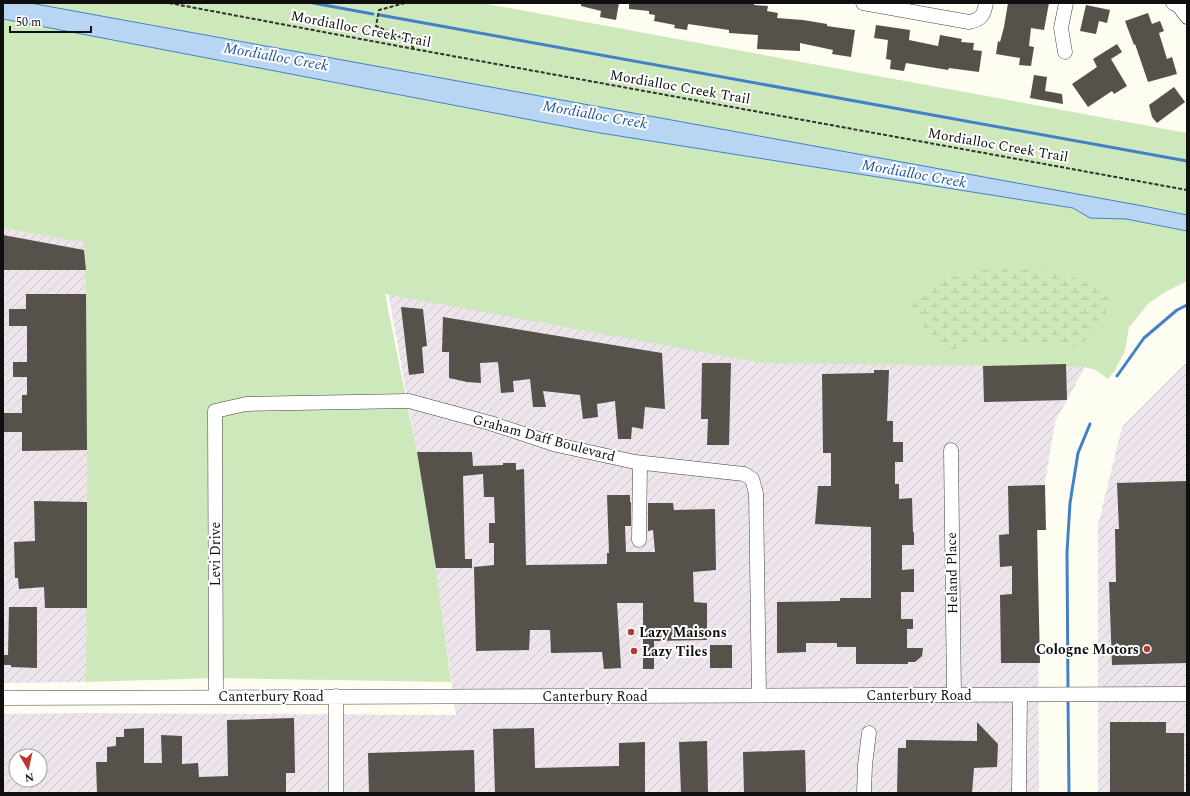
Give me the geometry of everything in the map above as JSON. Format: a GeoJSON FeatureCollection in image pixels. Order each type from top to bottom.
{"type":"FeatureCollection","features":[{"type":"Feature","properties":{"kind":"street"},"geometry":{"type":"LineString","coordinates":[[863,3],[969,22],[981,17],[986,3]]}},
{"type":"Feature","properties":{"kind":"street"},"geometry":{"type":"LineString","coordinates":[[1065,52],[1061,28],[1066,3]]}},
{"type":"Feature","properties":{"kind":"street"},"geometry":{"type":"LineString","coordinates":[[1173,3],[1179,6],[1187,17]]}},
{"type":"Feature","properties":{"kind":"street","name":"Graham Daff Boulevard"},"geometry":{"type":"LineString","coordinates":[[214,411],[246,404],[409,401],[490,423],[558,445],[640,463],[720,470],[744,474],[752,479],[756,492],[758,696]]}},
{"type":"Feature","properties":{"kind":"street","name":"Levi Drive"},"geometry":{"type":"LineString","coordinates":[[214,411],[216,696]]}},
{"type":"Feature","properties":{"kind":"street","name":"Heland Place"},"geometry":{"type":"LineString","coordinates":[[951,450],[954,695]]}},
{"type":"Feature","properties":{"kind":"street"},"geometry":{"type":"LineString","coordinates":[[640,463],[640,540]]}},
{"type":"Feature","properties":{"kind":"street","name":"Canterbury Road"},"geometry":{"type":"LineString","coordinates":[[3,698],[216,696],[1187,694]]}},
{"type":"Feature","properties":{"kind":"street"},"geometry":{"type":"LineString","coordinates":[[1019,793],[1020,695]]}},
{"type":"Feature","properties":{"kind":"street"},"geometry":{"type":"LineString","coordinates":[[336,696],[336,793]]}},
{"type":"Feature","properties":{"kind":"street"},"geometry":{"type":"LineString","coordinates":[[864,793],[865,765],[869,733]]}},
{"type":"Feature","properties":{"kind":"path","name":"Mordialloc Creek Trail"},"geometry":{"type":"LineString","coordinates":[[169,3],[1187,190]]}},
{"type":"Feature","properties":{"kind":"path"},"geometry":{"type":"LineString","coordinates":[[405,3],[379,10],[376,26],[409,41],[414,49]]}},
{"type":"Feature","properties":{"kind":"shaded area"},"geometry":{"type":"Polygon","coordinates":[[[3,228],[85,243],[87,450],[86,682],[3,683],[3,228]]]}},
{"type":"Feature","properties":{"kind":"shaded area"},"geometry":{"type":"Polygon","coordinates":[[[387,286],[757,362],[1085,367],[1055,422],[1038,524],[1039,793],[3,793],[3,714],[456,715],[436,568],[387,286]]]}},
{"type":"Feature","properties":{"kind":"shaded area"},"geometry":{"type":"Polygon","coordinates":[[[1187,362],[1187,793],[1098,793],[1098,525],[1122,427],[1187,362]]]}},
{"type":"Feature","properties":{"kind":"green space"},"geometry":{"type":"Polygon","coordinates":[[[30,3],[482,3],[1187,133],[1187,215],[30,3]]]}},
{"type":"Feature","properties":{"kind":"green space"},"geometry":{"type":"Polygon","coordinates":[[[3,19],[594,132],[1073,208],[1090,218],[1126,219],[1187,231],[1187,281],[1165,292],[1149,303],[1129,327],[1125,351],[1115,370],[1108,379],[1096,370],[1085,367],[761,363],[385,294],[417,452],[436,568],[451,682],[216,678],[86,682],[87,450],[85,243],[3,228],[3,19]]]}},
{"type":"Feature","properties":{"kind":"green space"},"geometry":{"type":"Polygon","coordinates":[[[995,268],[1056,273],[1085,282],[1110,298],[1105,316],[1089,338],[1073,348],[1049,344],[977,343],[964,345],[946,352],[932,342],[911,304],[914,295],[946,278],[995,268]]]}},
{"type":"Feature","properties":{"kind":"water","name":"Mordialloc Creek"},"geometry":{"type":"Polygon","coordinates":[[[3,3],[30,3],[1143,206],[1187,215],[1187,231],[1126,219],[1090,218],[1073,208],[594,132],[3,19],[3,3]]]}},
{"type":"Feature","properties":{"kind":"building"},"geometry":{"type":"Polygon","coordinates":[[[581,3],[619,3],[616,20],[600,17],[601,11],[581,6],[581,3]]]}},
{"type":"Feature","properties":{"kind":"building"},"geometry":{"type":"Polygon","coordinates":[[[629,3],[754,3],[754,5],[768,6],[767,11],[778,13],[777,18],[803,20],[827,24],[827,26],[855,30],[851,57],[832,54],[833,50],[800,43],[800,51],[757,49],[758,35],[729,33],[729,30],[688,24],[687,30],[674,28],[675,25],[654,21],[655,15],[649,14],[649,11],[629,9],[629,3]]]}},
{"type":"Feature","properties":{"kind":"building"},"geometry":{"type":"Polygon","coordinates":[[[1008,3],[1049,3],[1044,30],[1031,28],[1029,46],[1034,47],[1031,66],[1019,65],[1020,58],[996,54],[998,41],[1000,42],[1004,27],[1008,3]]]}},
{"type":"Feature","properties":{"kind":"building"},"geometry":{"type":"Polygon","coordinates":[[[1086,5],[1110,10],[1107,23],[1099,21],[1096,34],[1080,31],[1086,5]]]}},
{"type":"Feature","properties":{"kind":"building"},"geometry":{"type":"Polygon","coordinates":[[[1148,13],[1152,24],[1160,21],[1164,31],[1159,33],[1167,59],[1172,57],[1177,74],[1148,82],[1135,44],[1134,45],[1125,21],[1148,13]]]}},
{"type":"Feature","properties":{"kind":"building"},"geometry":{"type":"Polygon","coordinates":[[[876,25],[910,30],[909,40],[938,46],[940,35],[962,39],[961,42],[974,43],[973,50],[982,51],[979,72],[949,68],[948,70],[906,63],[904,71],[890,69],[891,60],[886,59],[888,40],[874,38],[876,25]]]}},
{"type":"Feature","properties":{"kind":"building"},"geometry":{"type":"Polygon","coordinates":[[[1117,44],[1122,52],[1111,59],[1127,86],[1114,94],[1112,91],[1088,107],[1072,84],[1097,67],[1093,59],[1117,44]]]}},
{"type":"Feature","properties":{"kind":"building"},"geometry":{"type":"Polygon","coordinates":[[[1034,75],[1047,77],[1045,91],[1062,94],[1063,104],[1030,98],[1034,75]]]}},
{"type":"Feature","properties":{"kind":"building"},"geometry":{"type":"Polygon","coordinates":[[[1174,87],[1185,102],[1157,123],[1152,117],[1149,105],[1174,87]]]}},
{"type":"Feature","properties":{"kind":"building"},"geometry":{"type":"Polygon","coordinates":[[[3,235],[84,250],[86,270],[3,270],[3,235]]]}},
{"type":"Feature","properties":{"kind":"building"},"geometry":{"type":"Polygon","coordinates":[[[26,294],[86,294],[87,450],[22,451],[22,432],[4,432],[3,413],[22,413],[22,395],[27,395],[27,377],[13,377],[13,362],[27,362],[27,326],[9,326],[9,309],[26,309],[26,294]]]}},
{"type":"Feature","properties":{"kind":"building"},"geometry":{"type":"Polygon","coordinates":[[[401,307],[423,309],[427,346],[422,347],[424,373],[409,375],[401,307]]]}},
{"type":"Feature","properties":{"kind":"building"},"geometry":{"type":"Polygon","coordinates":[[[443,317],[662,353],[665,409],[645,407],[643,429],[632,427],[631,439],[618,439],[615,401],[597,404],[598,417],[583,419],[580,395],[543,391],[546,407],[533,407],[530,379],[513,381],[514,392],[501,393],[498,362],[480,363],[481,383],[449,378],[449,352],[442,352],[443,317]]]}},
{"type":"Feature","properties":{"kind":"building"},"geometry":{"type":"Polygon","coordinates":[[[702,363],[731,363],[729,445],[707,445],[708,419],[701,419],[702,363]]]}},
{"type":"Feature","properties":{"kind":"building"},"geometry":{"type":"Polygon","coordinates":[[[1066,364],[1067,400],[984,402],[983,366],[1066,364]]]}},
{"type":"Feature","properties":{"kind":"building"},"geometry":{"type":"Polygon","coordinates":[[[874,370],[889,370],[887,421],[893,421],[893,442],[903,442],[903,462],[895,462],[895,484],[899,484],[899,499],[912,498],[914,545],[902,545],[902,570],[914,569],[914,592],[901,592],[901,619],[913,619],[913,629],[907,629],[907,648],[923,648],[922,656],[915,662],[908,662],[908,664],[856,664],[856,647],[837,647],[837,643],[806,643],[806,652],[777,653],[777,602],[840,601],[840,598],[871,598],[871,527],[815,524],[818,486],[831,486],[831,453],[823,453],[822,374],[874,373],[874,370]]]}},
{"type":"Feature","properties":{"kind":"building"},"geometry":{"type":"Polygon","coordinates":[[[417,452],[472,452],[473,466],[516,463],[516,470],[524,469],[526,565],[607,564],[607,553],[609,553],[607,495],[630,495],[631,526],[625,526],[626,552],[655,552],[653,530],[648,531],[648,503],[673,503],[674,510],[715,509],[716,570],[693,572],[694,602],[707,603],[707,640],[654,641],[654,669],[643,669],[643,603],[617,603],[621,668],[604,669],[602,652],[551,653],[550,630],[530,630],[529,650],[476,651],[474,567],[494,565],[494,543],[489,543],[489,523],[495,523],[494,497],[484,497],[483,474],[463,476],[465,559],[472,559],[472,568],[436,568],[417,452]]]}},
{"type":"Feature","properties":{"kind":"building"},"geometry":{"type":"Polygon","coordinates":[[[1187,481],[1187,663],[1112,665],[1109,582],[1116,582],[1115,529],[1119,529],[1117,483],[1187,481]]]}},
{"type":"Feature","properties":{"kind":"building"},"geometry":{"type":"Polygon","coordinates":[[[1045,485],[1046,530],[1037,530],[1040,663],[1001,663],[1000,595],[1012,594],[1012,566],[1000,567],[999,535],[1009,534],[1008,486],[1045,485]]]}},
{"type":"Feature","properties":{"kind":"building"},"geometry":{"type":"Polygon","coordinates":[[[34,501],[87,502],[87,608],[45,608],[44,587],[19,589],[18,578],[15,578],[14,542],[35,541],[34,501]]]}},
{"type":"Feature","properties":{"kind":"building"},"geometry":{"type":"Polygon","coordinates":[[[9,607],[37,607],[37,668],[11,667],[11,665],[3,665],[3,655],[8,655],[9,607]]]}},
{"type":"Feature","properties":{"kind":"building"},"geometry":{"type":"Polygon","coordinates":[[[710,645],[732,645],[732,668],[710,668],[710,645]]]}},
{"type":"Feature","properties":{"kind":"building"},"geometry":{"type":"Polygon","coordinates":[[[294,718],[295,773],[286,773],[286,793],[97,793],[96,762],[107,762],[107,747],[116,746],[116,737],[124,737],[124,729],[144,728],[144,763],[162,763],[161,735],[182,736],[182,764],[198,763],[199,777],[228,776],[227,720],[294,718]]]}},
{"type":"Feature","properties":{"kind":"building"},"geometry":{"type":"Polygon","coordinates":[[[977,722],[998,744],[997,767],[974,768],[972,793],[897,793],[898,748],[906,748],[906,740],[977,741],[977,722]]]}},
{"type":"Feature","properties":{"kind":"building"},"geometry":{"type":"Polygon","coordinates":[[[1110,722],[1166,722],[1166,733],[1184,733],[1184,793],[1110,793],[1110,722]]]}},
{"type":"Feature","properties":{"kind":"building"},"geometry":{"type":"Polygon","coordinates":[[[534,728],[535,768],[619,766],[619,743],[645,742],[645,793],[495,793],[493,729],[534,728]]]}},
{"type":"Feature","properties":{"kind":"building"},"geometry":{"type":"Polygon","coordinates":[[[707,741],[708,793],[681,793],[679,742],[707,741]]]}},
{"type":"Feature","properties":{"kind":"building"},"geometry":{"type":"Polygon","coordinates":[[[474,750],[475,793],[369,793],[368,753],[474,750]]]}},
{"type":"Feature","properties":{"kind":"building"},"geometry":{"type":"Polygon","coordinates":[[[805,750],[806,793],[744,793],[743,752],[805,750]]]}},
{"type":"Feature","properties":{"kind":"waterway"},"geometry":{"type":"LineString","coordinates":[[313,3],[373,14]]}},
{"type":"Feature","properties":{"kind":"waterway"},"geometry":{"type":"LineString","coordinates":[[380,15],[1187,161]]}},
{"type":"Feature","properties":{"kind":"waterway"},"geometry":{"type":"LineString","coordinates":[[1117,376],[1144,338],[1177,310],[1187,305]]}},
{"type":"Feature","properties":{"kind":"waterway"},"geometry":{"type":"LineString","coordinates":[[1068,691],[1067,552],[1070,503],[1078,453],[1090,424]]}},
{"type":"Feature","properties":{"kind":"waterway"},"geometry":{"type":"LineString","coordinates":[[1068,699],[1069,793]]}},
{"type":"Feature","properties":{"kind":"place","name":"Lazy Maisons"},"geometry":{"type":"Point","coordinates":[631,632]}},
{"type":"Feature","properties":{"kind":"place","name":"Cologne Motors"},"geometry":{"type":"Point","coordinates":[1147,649]}},
{"type":"Feature","properties":{"kind":"place","name":"Lazy Tiles"},"geometry":{"type":"Point","coordinates":[634,651]}}]}
